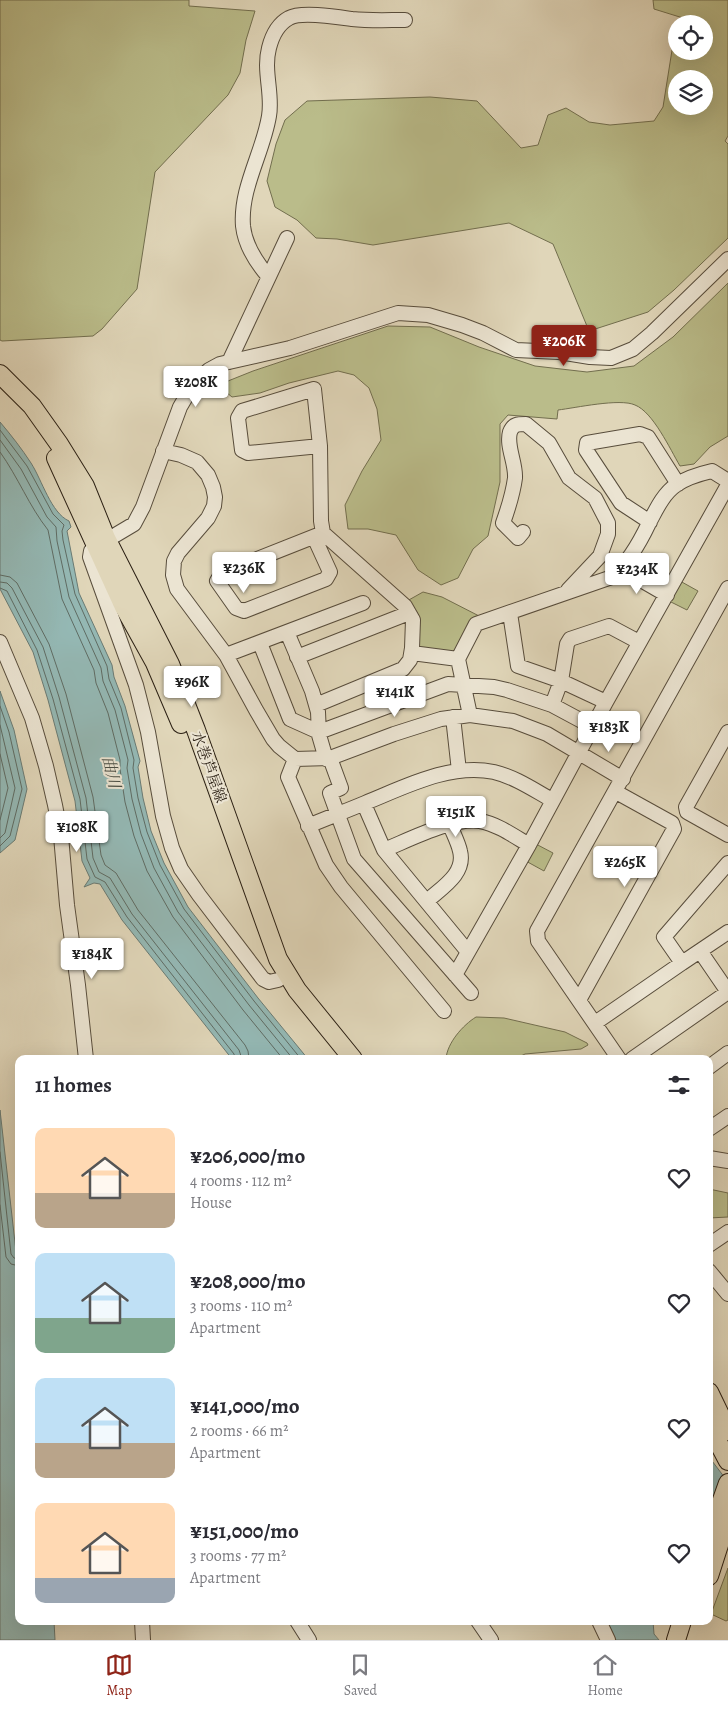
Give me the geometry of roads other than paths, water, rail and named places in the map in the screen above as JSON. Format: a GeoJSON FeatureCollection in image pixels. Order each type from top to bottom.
{"type":"FeatureCollection","features":[{"type":"Feature","properties":{"kind":"main road","name":"水巻芦屋線"},"geometry":{"type":"LineString","coordinates":[[0,374],[32,406],[59,444],[85,486],[124,607],[155,663],[186,736],[212,801],[261,943],[278,980],[297,1008],[335,1055]]}},
{"type":"Feature","properties":{"kind":"main road","name":"水巻芦屋線"},"geometry":{"type":"LineString","coordinates":[[0,388],[48,442],[64,475],[170,664],[196,730],[278,959],[297,990],[350,1055]]}},
{"type":"Feature","properties":{"kind":"main road"},"geometry":{"type":"LineString","coordinates":[[713,1400],[728,1431]]}},
{"type":"Feature","properties":{"kind":"main road"},"geometry":{"type":"LineString","coordinates":[[713,1433],[728,1461]]}},
{"type":"Feature","properties":{"kind":"main road"},"geometry":{"type":"LineString","coordinates":[[713,1560],[723,1519],[728,1483]]}},
{"type":"Feature","properties":{"kind":"main road"},"geometry":{"type":"LineString","coordinates":[[713,1533],[723,1519]]}},
{"type":"Feature","properties":{"kind":"main road"},"geometry":{"type":"LineString","coordinates":[[676,1640],[681,1625]]}},
{"type":"Feature","properties":{"kind":"main road"},"geometry":{"type":"LineString","coordinates":[[689,1640],[694,1625]]}},
{"type":"Feature","properties":{"kind":"street"},"geometry":{"type":"LineString","coordinates":[[268,276],[256,262],[243,226],[244,201],[269,116],[268,50],[275,32],[280,24],[291,16],[299,15],[406,20]]}},
{"type":"Feature","properties":{"kind":"street"},"geometry":{"type":"LineString","coordinates":[[229,362],[287,238]]}},
{"type":"Feature","properties":{"kind":"street"},"geometry":{"type":"LineString","coordinates":[[278,980],[268,982],[263,979],[181,869],[172,848],[163,816],[148,732],[136,685],[90,557],[91,551],[134,524],[143,507],[180,407],[190,390],[209,370],[229,362],[290,348],[398,313],[428,315],[462,325],[483,333],[516,350],[560,352],[590,358],[611,358],[632,349],[652,334],[728,259]]}},
{"type":"Feature","properties":{"kind":"street"},"geometry":{"type":"LineString","coordinates":[[319,535],[222,573],[218,582],[236,608],[244,611],[326,579],[330,572],[319,535],[321,521],[320,446],[314,389],[242,411],[238,418],[242,450],[248,453],[320,446]]}},
{"type":"Feature","properties":{"kind":"street"},"geometry":{"type":"LineString","coordinates":[[523,532],[518,538],[503,523],[515,478],[509,441],[510,433],[512,427],[518,424],[526,424],[548,443],[569,478],[595,498],[608,523],[608,534],[600,556],[565,592]]}},
{"type":"Feature","properties":{"kind":"street"},"geometry":{"type":"LineString","coordinates":[[650,522],[621,503],[586,450],[587,444],[640,434],[648,436],[678,484]]}},
{"type":"Feature","properties":{"kind":"street"},"geometry":{"type":"LineString","coordinates":[[163,450],[182,455],[197,462],[208,475],[215,497],[214,506],[208,518],[178,553],[174,561],[173,575],[177,589],[226,655],[273,739],[295,759],[328,759],[394,734],[441,719],[470,715],[513,722],[547,734],[623,779]]}},
{"type":"Feature","properties":{"kind":"street"},"geometry":{"type":"LineString","coordinates":[[470,715],[458,659],[476,624],[565,592],[612,578],[622,569],[660,503],[675,486],[695,476],[712,471],[728,481]]}},
{"type":"Feature","properties":{"kind":"street"},"geometry":{"type":"LineString","coordinates":[[455,975],[728,485]]}},
{"type":"Feature","properties":{"kind":"street"},"geometry":{"type":"LineString","coordinates":[[316,705],[402,669],[410,660],[412,653],[413,620],[405,606],[393,594],[319,535]]}},
{"type":"Feature","properties":{"kind":"street"},"geometry":{"type":"LineString","coordinates":[[622,569],[667,595]]}},
{"type":"Feature","properties":{"kind":"street"},"geometry":{"type":"LineString","coordinates":[[616,1055],[538,941],[537,931],[727,591]]}},
{"type":"Feature","properties":{"kind":"street"},"geometry":{"type":"LineString","coordinates":[[226,655],[363,603]]}},
{"type":"Feature","properties":{"kind":"street"},"geometry":{"type":"LineString","coordinates":[[297,657],[409,613]]}},
{"type":"Feature","properties":{"kind":"street"},"geometry":{"type":"LineString","coordinates":[[510,613],[518,666],[562,680],[606,702]]}},
{"type":"Feature","properties":{"kind":"street"},"geometry":{"type":"LineString","coordinates":[[552,704],[562,680],[567,644],[570,639],[609,626],[639,642]]}},
{"type":"Feature","properties":{"kind":"street"},"geometry":{"type":"LineString","coordinates":[[287,632],[312,691],[316,705],[319,732],[341,788],[330,793],[354,859],[471,993]]}},
{"type":"Feature","properties":{"kind":"street"},"geometry":{"type":"LineString","coordinates":[[0,642],[32,718],[55,805],[61,836],[66,904],[86,1055]]}},
{"type":"Feature","properties":{"kind":"street"},"geometry":{"type":"LineString","coordinates":[[260,642],[290,719],[319,732],[448,684],[507,690],[552,704],[593,727]]}},
{"type":"Feature","properties":{"kind":"street"},"geometry":{"type":"LineString","coordinates":[[412,653],[458,659]]}},
{"type":"Feature","properties":{"kind":"street"},"geometry":{"type":"LineString","coordinates":[[453,717],[459,771]]}},
{"type":"Feature","properties":{"kind":"street"},"geometry":{"type":"LineString","coordinates":[[728,732],[686,808],[687,812],[728,835]]}},
{"type":"Feature","properties":{"kind":"street"},"geometry":{"type":"LineString","coordinates":[[295,759],[288,777],[326,865],[341,887],[444,1011]]}},
{"type":"Feature","properties":{"kind":"street"},"geometry":{"type":"LineString","coordinates":[[308,826],[443,773],[459,771],[493,772],[510,778],[552,800]]}},
{"type":"Feature","properties":{"kind":"street"},"geometry":{"type":"LineString","coordinates":[[578,1000],[674,829],[672,823],[616,792]]}},
{"type":"Feature","properties":{"kind":"street"},"geometry":{"type":"LineString","coordinates":[[364,804],[384,850],[468,952]]}},
{"type":"Feature","properties":{"kind":"street"},"geometry":{"type":"LineString","coordinates":[[384,850],[463,821],[480,822],[496,827],[529,845]]}},
{"type":"Feature","properties":{"kind":"street"},"geometry":{"type":"LineString","coordinates":[[427,901],[454,877],[460,868],[461,852],[450,825]]}},
{"type":"Feature","properties":{"kind":"street"},"geometry":{"type":"LineString","coordinates":[[682,963],[664,937],[728,863]]}},
{"type":"Feature","properties":{"kind":"street"},"geometry":{"type":"LineString","coordinates":[[595,1023],[728,932]]}},
{"type":"Feature","properties":{"kind":"street"},"geometry":{"type":"LineString","coordinates":[[638,1055],[728,992],[700,951]]}},
{"type":"Feature","properties":{"kind":"street"},"geometry":{"type":"LineString","coordinates":[[713,1064],[728,1053]]}},
{"type":"Feature","properties":{"kind":"street"},"geometry":{"type":"LineString","coordinates":[[713,1126],[728,1116]]}},
{"type":"Feature","properties":{"kind":"street"},"geometry":{"type":"LineString","coordinates":[[713,1159],[728,1161]]}},
{"type":"Feature","properties":{"kind":"street"},"geometry":{"type":"LineString","coordinates":[[713,1242],[728,1232]]}},
{"type":"Feature","properties":{"kind":"street"},"geometry":{"type":"LineString","coordinates":[[713,1276],[728,1294]]}},
{"type":"Feature","properties":{"kind":"street"},"geometry":{"type":"LineString","coordinates":[[142,1625],[143,1640]]}},
{"type":"Feature","properties":{"kind":"street"},"geometry":{"type":"LineString","coordinates":[[300,1625],[309,1640]]}},
{"type":"Feature","properties":{"kind":"street"},"geometry":{"type":"LineString","coordinates":[[481,1625],[490,1640]]}},
{"type":"Feature","properties":{"kind":"street"},"geometry":{"type":"LineString","coordinates":[[601,1625],[608,1640]]}},
{"type":"Feature","properties":{"kind":"water","name":"曲川"},"geometry":{"type":"Polygon","coordinates":[[[0,422],[31,463],[52,504],[69,521],[71,527],[67,531],[79,593],[112,665],[114,677],[125,706],[140,761],[138,767],[151,831],[164,863],[188,907],[305,1055],[229,1055],[122,920],[100,884],[94,883],[84,887],[90,878],[82,861],[75,801],[48,700],[33,652],[0,589],[0,422]]]}},
{"type":"Feature","properties":{"kind":"water"},"geometry":{"type":"Polygon","coordinates":[[[0,691],[14,730],[27,789],[15,840],[0,853],[0,691]]]}},
{"type":"Feature","properties":{"kind":"water"},"geometry":{"type":"Polygon","coordinates":[[[0,1110],[15,1243],[15,1625],[54,1625],[55,1640],[0,1640],[0,1110]]]}},
{"type":"Feature","properties":{"kind":"water"},"geometry":{"type":"Polygon","coordinates":[[[713,1462],[728,1482],[728,1526],[713,1503],[713,1462]]]}},
{"type":"Feature","properties":{"kind":"water"},"geometry":{"type":"Polygon","coordinates":[[[608,1625],[653,1625],[654,1634],[659,1640],[616,1640],[608,1625]]]}}]}
